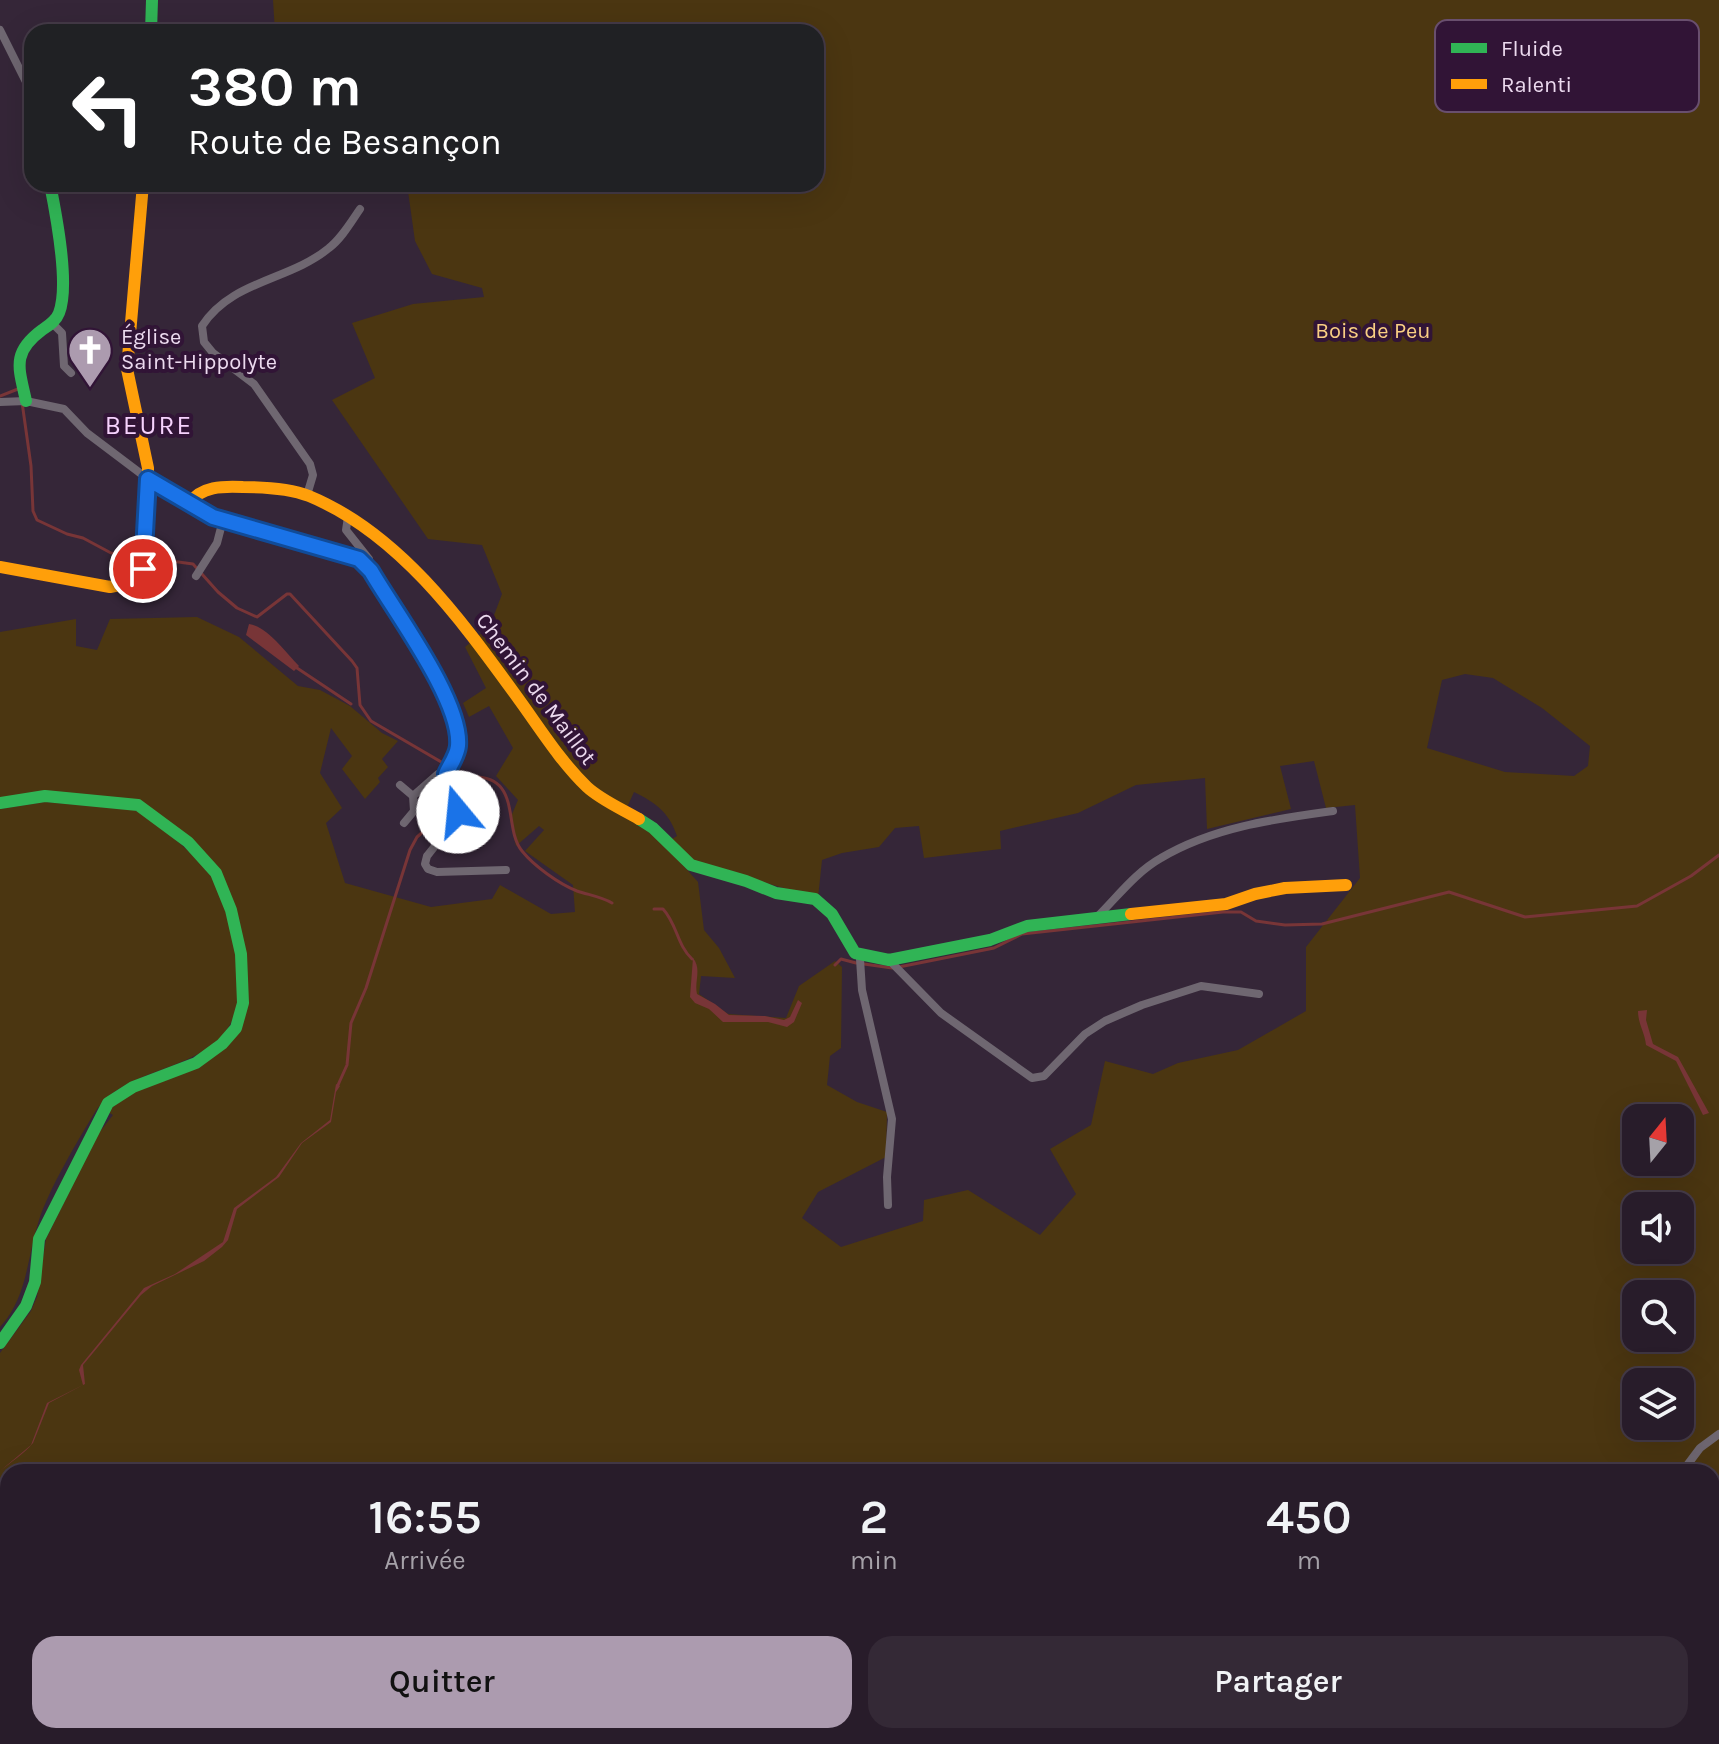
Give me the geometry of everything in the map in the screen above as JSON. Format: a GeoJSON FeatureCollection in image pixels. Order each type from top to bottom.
{"type":"FeatureCollection","features":[{"type":"Feature","properties":{"kind":"street"},"geometry":{"type":"LineString","coordinates":[[151,24],[152,0]]}},
{"type":"Feature","properties":{"kind":"street"},"geometry":{"type":"LineString","coordinates":[[0,30],[24,78]]}},
{"type":"Feature","properties":{"kind":"street"},"geometry":{"type":"LineString","coordinates":[[23,402],[18,353],[25,341],[60,314],[62,303],[61,259],[51,192]]}},
{"type":"Feature","properties":{"kind":"street"},"geometry":{"type":"LineString","coordinates":[[0,567],[119,586],[136,579],[140,573],[146,547],[148,479],[127,369],[142,192]]}},
{"type":"Feature","properties":{"kind":"street"},"geometry":{"type":"LineString","coordinates":[[307,495],[313,475],[310,464],[254,384],[213,353],[204,342],[202,326],[210,314],[240,291],[297,267],[329,249],[360,209]]}},
{"type":"Feature","properties":{"kind":"street"},"geometry":{"type":"LineString","coordinates":[[52,323],[62,333],[64,366],[71,373]]}},
{"type":"Feature","properties":{"kind":"street"},"geometry":{"type":"LineString","coordinates":[[0,402],[23,402],[64,409],[87,433],[148,479],[189,504],[223,520],[359,559],[371,571],[441,685],[457,733],[457,750],[449,769],[438,774],[413,796]]}},
{"type":"Feature","properties":{"kind":"street","name":"Chemin de Maillot"},"geometry":{"type":"LineString","coordinates":[[189,504],[194,496],[223,486],[286,490],[307,495],[348,517],[409,563],[490,660],[563,761],[589,789],[653,828],[691,865],[776,893],[815,899],[832,914],[860,961]]}},
{"type":"Feature","properties":{"kind":"street"},"geometry":{"type":"LineString","coordinates":[[348,517],[346,530],[369,559],[371,571]]}},
{"type":"Feature","properties":{"kind":"street"},"geometry":{"type":"LineString","coordinates":[[199,572],[217,543],[223,520]]}},
{"type":"Feature","properties":{"kind":"street"},"geometry":{"type":"LineString","coordinates":[[0,574],[25,571]]}},
{"type":"Feature","properties":{"kind":"street"},"geometry":{"type":"LineString","coordinates":[[449,769],[462,799],[458,812],[427,856],[425,864],[428,869],[437,872],[506,870]]}},
{"type":"Feature","properties":{"kind":"street"},"geometry":{"type":"LineString","coordinates":[[400,785],[413,796],[414,811],[404,823]]}},
{"type":"Feature","properties":{"kind":"street"},"geometry":{"type":"LineString","coordinates":[[0,803],[45,796],[138,805],[188,842],[216,873],[231,910],[241,954],[243,1003],[236,1028],[196,1063],[133,1087],[108,1103],[43,1229],[39,1239],[35,1282],[26,1306],[0,1343]]}},
{"type":"Feature","properties":{"kind":"street"},"geometry":{"type":"LineString","coordinates":[[1098,916],[1126,885],[1160,858],[1189,844],[1263,821],[1333,811]]}},
{"type":"Feature","properties":{"kind":"street"},"geometry":{"type":"LineString","coordinates":[[888,1205],[892,1119],[862,990],[860,961],[893,965],[990,940],[1027,926],[1226,904],[1247,894],[1290,886],[1346,885]]}},
{"type":"Feature","properties":{"kind":"street"},"geometry":{"type":"LineString","coordinates":[[893,965],[941,1013],[1032,1078],[1044,1076],[1085,1034],[1105,1021],[1142,1005],[1201,986],[1259,994]]}},
{"type":"Feature","properties":{"kind":"street"},"geometry":{"type":"LineString","coordinates":[[1688,1464],[1700,1448],[1719,1434]]}},
{"type":"Feature","properties":{"kind":"green space","name":"Bois de Peu"},"geometry":{"type":"Polygon","coordinates":[[[273,0],[1719,0],[1719,1464],[0,1464],[0,1353],[31,1311],[37,1297],[46,1239],[98,1134],[113,1115],[108,1112],[111,1106],[135,1091],[198,1067],[240,1030],[248,1004],[220,870],[139,801],[0,799],[0,632],[76,619],[76,646],[97,650],[110,619],[197,617],[239,637],[298,686],[320,690],[350,706],[382,733],[398,741],[382,759],[388,767],[365,799],[342,769],[352,756],[331,728],[320,773],[342,808],[326,823],[345,883],[431,907],[492,899],[500,885],[551,914],[575,912],[573,885],[525,851],[544,830],[539,826],[516,846],[510,819],[518,800],[496,776],[513,748],[489,706],[469,717],[463,703],[486,688],[465,647],[490,626],[502,594],[482,545],[428,539],[332,400],[375,378],[352,323],[413,304],[484,297],[482,288],[432,274],[415,241],[408,192],[824,192],[824,24],[274,24],[273,0]],[[1465,674],[1442,680],[1427,748],[1505,772],[1574,776],[1588,766],[1590,746],[1542,708],[1493,678],[1465,674]],[[1314,761],[1280,766],[1291,809],[1207,829],[1205,778],[1136,785],[1078,813],[1000,831],[1001,849],[924,858],[919,826],[895,828],[879,847],[822,860],[818,898],[697,863],[672,839],[677,836],[666,814],[634,792],[624,814],[654,833],[698,882],[704,930],[719,948],[735,978],[701,976],[699,994],[728,1014],[786,1018],[799,986],[835,961],[842,967],[841,1048],[830,1056],[827,1085],[857,1102],[887,1112],[886,1157],[818,1192],[802,1218],[841,1247],[923,1221],[924,1200],[968,1190],[1040,1235],[1076,1194],[1050,1149],[1091,1125],[1105,1061],[1153,1074],[1178,1063],[1238,1050],[1306,1011],[1306,947],[1360,878],[1355,805],[1326,808],[1314,761]]]}},
{"type":"Feature","properties":{"kind":"green space"},"geometry":{"type":"Polygon","coordinates":[[[45,802],[136,811],[196,858],[217,886],[229,918],[238,972],[237,1003],[225,1032],[204,1051],[137,1079],[107,1098],[95,1112],[50,1194],[39,1220],[16,1303],[0,1327],[0,809],[45,802]]]}},
{"type":"Feature","properties":{"kind":"shaded area"},"geometry":{"type":"Polygon","coordinates":[[[249,624],[270,635],[299,666],[294,671],[246,635],[249,624]]]}},
{"type":"Feature","properties":{"kind":"shaded area"},"geometry":{"type":"Polygon","coordinates":[[[693,958],[697,967],[697,994],[729,1015],[784,1020],[790,1017],[798,1000],[802,1003],[794,1022],[787,1027],[768,1022],[723,1022],[690,997],[693,958]]]}},
{"type":"Feature","properties":{"kind":"shaded area"},"geometry":{"type":"Polygon","coordinates":[[[1647,1010],[1646,1020],[1653,1044],[1678,1057],[1709,1113],[1703,1115],[1676,1061],[1646,1045],[1638,1011],[1647,1010]]]}},
{"type":"Feature","properties":{"kind":"shaded area"},"geometry":{"type":"Polygon","coordinates":[[[336,1084],[340,1086],[336,1092],[331,1122],[302,1143],[279,1177],[237,1209],[228,1240],[222,1247],[204,1261],[152,1286],[141,1295],[83,1365],[85,1384],[49,1403],[31,1445],[47,1403],[83,1385],[79,1370],[81,1365],[144,1288],[175,1274],[223,1242],[234,1208],[276,1177],[301,1143],[330,1120],[336,1084]]]}},
{"type":"Feature","properties":{"kind":"waterway"},"geometry":{"type":"LineString","coordinates":[[0,396],[18,389]]}},
{"type":"Feature","properties":{"kind":"waterway"},"geometry":{"type":"LineString","coordinates":[[22,402],[31,466],[33,511],[37,520],[111,553],[141,557]]}},
{"type":"Feature","properties":{"kind":"waterway"},"geometry":{"type":"LineString","coordinates":[[149,558],[193,564],[237,608],[257,617],[290,594],[357,668],[360,705],[371,721],[467,777],[485,778],[497,784],[504,792],[516,841],[527,857],[562,884],[612,903]]}},
{"type":"Feature","properties":{"kind":"waterway"},"geometry":{"type":"LineString","coordinates":[[294,666],[351,704]]}},
{"type":"Feature","properties":{"kind":"waterway"},"geometry":{"type":"LineString","coordinates":[[338,1085],[347,1065],[351,1023],[366,988],[410,850],[417,837],[433,823],[419,810]]}},
{"type":"Feature","properties":{"kind":"waterway"},"geometry":{"type":"LineString","coordinates":[[899,967],[994,948],[1022,934],[1223,912],[1241,912],[1256,921],[1285,925],[1322,924],[1449,892],[1525,917],[1637,906],[1691,876],[1719,855]]}},
{"type":"Feature","properties":{"kind":"waterway"},"geometry":{"type":"LineString","coordinates":[[654,909],[663,909],[668,915],[692,959]]}},
{"type":"Feature","properties":{"kind":"waterway"},"geometry":{"type":"LineString","coordinates":[[835,965],[841,959],[856,963]]}},
{"type":"Feature","properties":{"kind":"waterway"},"geometry":{"type":"LineString","coordinates":[[864,964],[892,968]]}},
{"type":"Feature","properties":{"kind":"traffic: fast"},"geometry":{"type":"LineString","coordinates":[[151,24],[152,0]]}},
{"type":"Feature","properties":{"kind":"traffic: fast"},"geometry":{"type":"LineString","coordinates":[[26,401],[20,370],[21,354],[32,338],[56,318],[62,301],[61,249],[51,192]]}},
{"type":"Feature","properties":{"kind":"traffic: fast"},"geometry":{"type":"LineString","coordinates":[[0,803],[45,796],[138,805],[188,842],[216,873],[231,910],[241,954],[243,1003],[236,1028],[222,1044],[196,1063],[133,1087],[108,1103],[39,1239],[35,1282],[26,1306],[0,1343]]}},
{"type":"Feature","properties":{"kind":"traffic: fast"},"geometry":{"type":"LineString","coordinates":[[639,819],[653,828],[691,865],[776,893],[815,899],[832,914],[855,953],[889,960],[990,940],[1027,926],[1131,914]]}},
{"type":"Feature","properties":{"kind":"traffic: slow"},"geometry":{"type":"LineString","coordinates":[[0,567],[110,587],[130,583],[143,569],[148,528],[148,468],[127,369],[142,192]]}},
{"type":"Feature","properties":{"kind":"traffic: slow"},"geometry":{"type":"LineString","coordinates":[[189,504],[206,490],[220,487],[285,490],[309,496],[373,533],[401,557],[453,612],[552,746],[587,787],[639,819]]}},
{"type":"Feature","properties":{"kind":"traffic: slow"},"geometry":{"type":"LineString","coordinates":[[1131,914],[1226,904],[1285,888],[1346,885]]}},
{"type":"Feature","properties":{"kind":"place","name":"Église Saint-Hippolyte"},"geometry":{"type":"Point","coordinates":[90,389]}},
{"type":"Feature","properties":{"kind":"district","name":"BEURE"},"geometry":{"type":"Point","coordinates":[149,425]}},
{"type":"Feature","properties":{"kind":"route"},"geometry":{"type":"LineString","coordinates":[[143,569],[148,479],[213,517],[365,563],[441,685],[450,709],[458,744],[446,774],[462,799],[458,812]]}}]}
